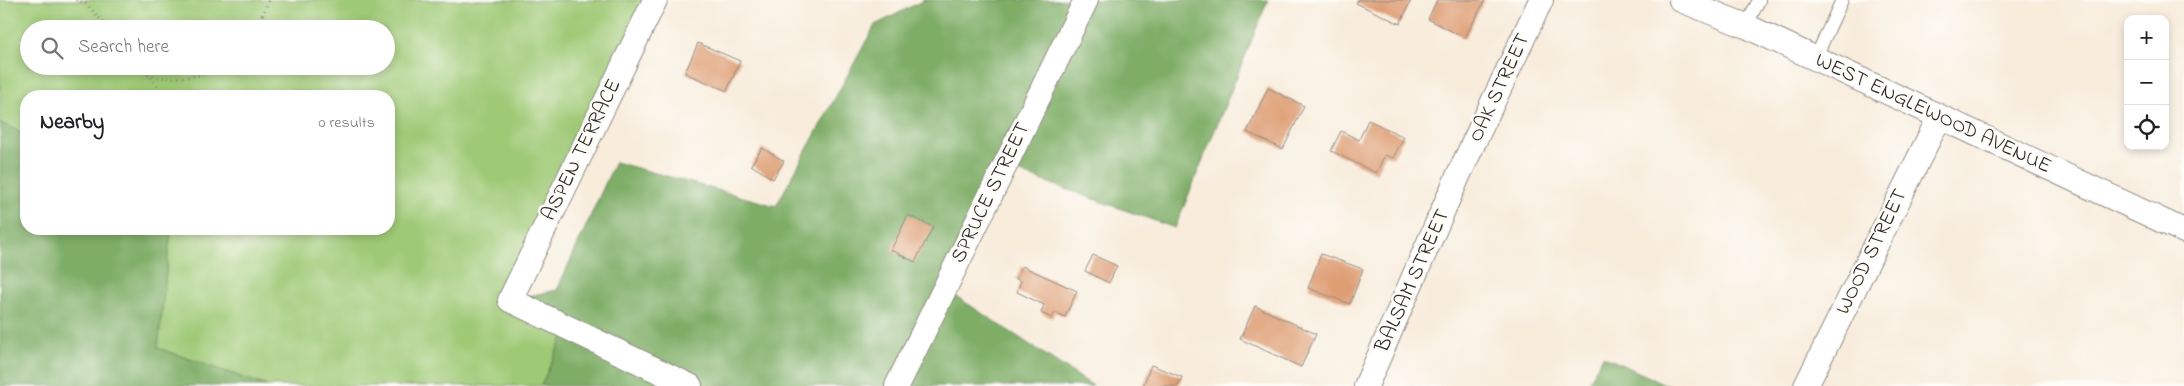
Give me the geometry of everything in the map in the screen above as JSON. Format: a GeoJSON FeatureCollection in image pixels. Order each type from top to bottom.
{"type":"FeatureCollection","features":[{"type":"Feature","properties":{"kind":"street","name":"ASPEN TERRACE"},"geometry":{"type":"LineString","coordinates":[[655,0],[510,300],[690,386]]}},
{"type":"Feature","properties":{"kind":"street","name":"SPRUCE STREET"},"geometry":{"type":"LineString","coordinates":[[896,386],[1086,0]]}},
{"type":"Feature","properties":{"kind":"street","name":"OAK STREET"},"geometry":{"type":"LineString","coordinates":[[1458,176],[1541,0]]}},
{"type":"Feature","properties":{"kind":"street","name":"WEST ENGLEWOOD AVENUE"},"geometry":{"type":"LineString","coordinates":[[1681,0],[1746,26],[1939,118],[2184,231]]}},
{"type":"Feature","properties":{"kind":"street","name":"WOOD STREET"},"geometry":{"type":"LineString","coordinates":[[1806,386],[1939,118]]}},
{"type":"Feature","properties":{"kind":"street","name":"BALSAM STREET"},"geometry":{"type":"LineString","coordinates":[[1366,386],[1458,176]]}},
{"type":"Feature","properties":{"kind":"lane"},"geometry":{"type":"LineString","coordinates":[[1746,26],[1759,0]]}},
{"type":"Feature","properties":{"kind":"lane"},"geometry":{"type":"LineString","coordinates":[[1815,59],[1842,0]]}},
{"type":"Feature","properties":{"kind":"path"},"geometry":{"type":"LineString","coordinates":[[76,0],[85,3],[101,20]]}},
{"type":"Feature","properties":{"kind":"path"},"geometry":{"type":"LineString","coordinates":[[260,20],[269,0]]}},
{"type":"Feature","properties":{"kind":"path"},"geometry":{"type":"LineString","coordinates":[[148,75],[161,79],[190,75]]}},
{"type":"Feature","properties":{"kind":"path"},"geometry":{"type":"LineString","coordinates":[[148,75],[161,90]]}},
{"type":"Feature","properties":{"kind":"green space"},"geometry":{"type":"Polygon","coordinates":[[[0,0],[655,0],[510,300],[567,328],[541,386],[267,386],[157,348],[170,235],[395,235],[395,90],[20,90],[20,131],[0,123],[0,0]]]}},
{"type":"Feature","properties":{"kind":"green space"},"geometry":{"type":"Polygon","coordinates":[[[924,0],[1268,0],[1175,228],[1004,167],[945,289],[1093,386],[541,386],[567,328],[510,300],[557,290],[615,162],[776,206],[875,25],[924,0]]]}},
{"type":"Feature","properties":{"kind":"green space"},"geometry":{"type":"Polygon","coordinates":[[[0,123],[20,131],[20,235],[170,235],[158,348],[267,386],[0,386],[0,123]]]}},
{"type":"Feature","properties":{"kind":"green space"},"geometry":{"type":"Polygon","coordinates":[[[1603,356],[1669,386],[1587,386],[1603,356]]]}},
{"type":"Feature","properties":{"kind":"building"},"geometry":{"type":"Polygon","coordinates":[[[1358,0],[1411,0],[1400,24],[1356,3],[1358,0]]]}},
{"type":"Feature","properties":{"kind":"building"},"geometry":{"type":"Polygon","coordinates":[[[1437,0],[1485,0],[1465,38],[1428,19],[1437,0]]]}},
{"type":"Feature","properties":{"kind":"building"},"geometry":{"type":"Polygon","coordinates":[[[698,43],[740,61],[727,91],[685,73],[698,43]]]}},
{"type":"Feature","properties":{"kind":"building"},"geometry":{"type":"Polygon","coordinates":[[[1268,88],[1304,106],[1283,149],[1247,132],[1268,88]]]}},
{"type":"Feature","properties":{"kind":"building"},"geometry":{"type":"Polygon","coordinates":[[[1368,120],[1404,137],[1393,158],[1385,155],[1376,173],[1331,151],[1341,131],[1359,140],[1368,120]]]}},
{"type":"Feature","properties":{"kind":"building"},"geometry":{"type":"Polygon","coordinates":[[[762,148],[784,161],[773,179],[751,165],[762,148]]]}},
{"type":"Feature","properties":{"kind":"building"},"geometry":{"type":"Polygon","coordinates":[[[908,215],[933,227],[915,262],[891,250],[908,215]]]}},
{"type":"Feature","properties":{"kind":"building"},"geometry":{"type":"Polygon","coordinates":[[[1321,254],[1363,269],[1350,304],[1308,288],[1321,254]]]}},
{"type":"Feature","properties":{"kind":"building"},"geometry":{"type":"Polygon","coordinates":[[[1093,255],[1117,266],[1109,283],[1085,271],[1093,255]]]}},
{"type":"Feature","properties":{"kind":"building"},"geometry":{"type":"Polygon","coordinates":[[[1022,266],[1077,291],[1065,317],[1055,312],[1052,318],[1041,313],[1044,305],[1017,292],[1021,281],[1016,279],[1022,266]]]}},
{"type":"Feature","properties":{"kind":"building"},"geometry":{"type":"Polygon","coordinates":[[[1255,306],[1316,334],[1301,367],[1240,339],[1255,306]]]}},
{"type":"Feature","properties":{"kind":"building"},"geometry":{"type":"Polygon","coordinates":[[[1151,365],[1182,377],[1178,386],[1143,386],[1151,365]]]}}]}
